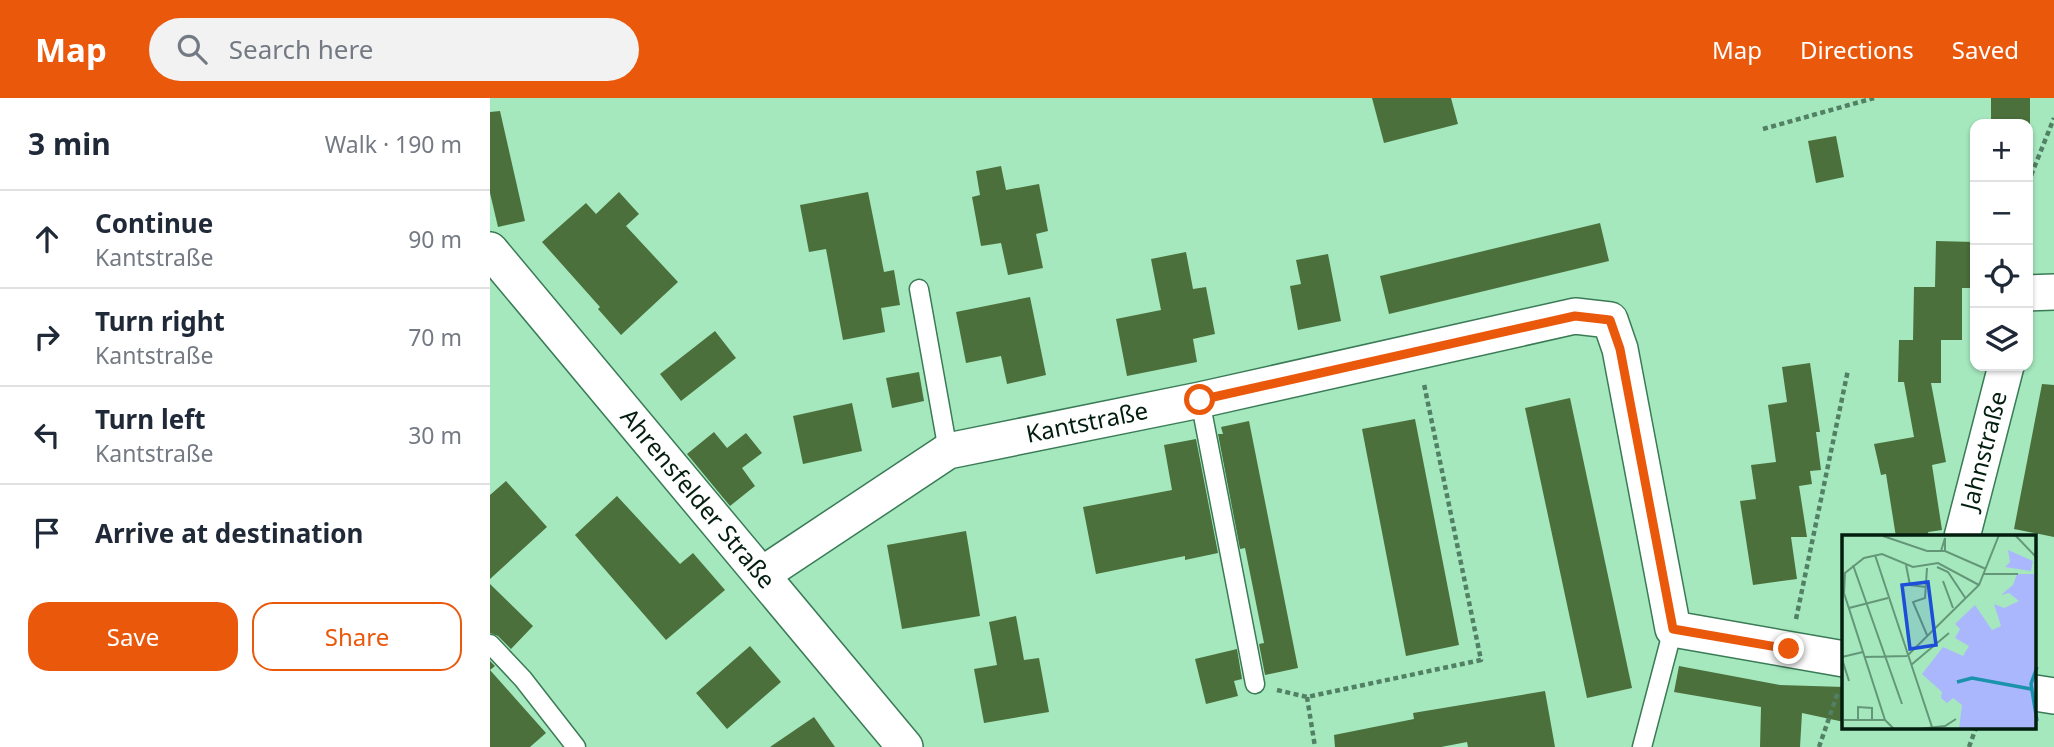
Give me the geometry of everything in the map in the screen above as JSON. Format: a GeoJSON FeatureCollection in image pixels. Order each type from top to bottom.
{"type":"FeatureCollection","features":[{"type":"Feature","properties":{"kind":"street","name":"Ahrensfelder Straße"},"geometry":{"type":"LineString","coordinates":[[490,250],[905,747]]}},
{"type":"Feature","properties":{"kind":"street"},"geometry":{"type":"LineString","coordinates":[[2033,293],[2054,292]]}},
{"type":"Feature","properties":{"kind":"street","name":"Kantstraße"},"geometry":{"type":"LineString","coordinates":[[763,574],[948,451],[1200,400],[1575,316],[1610,320],[1620,349],[1673,629]]}},
{"type":"Feature","properties":{"kind":"street","name":"Jahnstraße"},"geometry":{"type":"LineString","coordinates":[[1963,535],[2005,371]]}},
{"type":"Feature","properties":{"kind":"street"},"geometry":{"type":"LineString","coordinates":[[1673,629],[1789,649],[1842,672]]}},
{"type":"Feature","properties":{"kind":"street"},"geometry":{"type":"LineString","coordinates":[[2036,693],[2054,696]]}},
{"type":"Feature","properties":{"kind":"lane"},"geometry":{"type":"LineString","coordinates":[[919,289],[948,451]]}},
{"type":"Feature","properties":{"kind":"lane"},"geometry":{"type":"LineString","coordinates":[[1200,400],[1255,684]]}},
{"type":"Feature","properties":{"kind":"lane"},"geometry":{"type":"LineString","coordinates":[[1642,747],[1673,629]]}},
{"type":"Feature","properties":{"kind":"lane"},"geometry":{"type":"LineString","coordinates":[[490,644],[523,679],[576,747]]}},
{"type":"Feature","properties":{"kind":"path"},"geometry":{"type":"LineString","coordinates":[[1763,129],[1874,98]]}},
{"type":"Feature","properties":{"kind":"path"},"geometry":{"type":"LineString","coordinates":[[2028,182],[2054,118]]}},
{"type":"Feature","properties":{"kind":"path"},"geometry":{"type":"LineString","coordinates":[[1255,684],[1307,697],[1481,660],[1418,351]]}},
{"type":"Feature","properties":{"kind":"path"},"geometry":{"type":"LineString","coordinates":[[1789,649],[1848,370]]}},
{"type":"Feature","properties":{"kind":"path"},"geometry":{"type":"LineString","coordinates":[[1819,747],[1842,672]]}},
{"type":"Feature","properties":{"kind":"path"},"geometry":{"type":"LineString","coordinates":[[1307,697],[1315,747]]}},
{"type":"Feature","properties":{"kind":"path"},"geometry":{"type":"LineString","coordinates":[[1969,747],[1975,730]]}},
{"type":"Feature","properties":{"kind":"building"},"geometry":{"type":"Polygon","coordinates":[[[1372,98],[1451,98],[1458,124],[1384,143],[1372,98]]]}},
{"type":"Feature","properties":{"kind":"building"},"geometry":{"type":"Polygon","coordinates":[[[1991,98],[2030,98],[2030,119],[1991,119],[1991,98]]]}},
{"type":"Feature","properties":{"kind":"building"},"geometry":{"type":"Polygon","coordinates":[[[500,111],[525,221],[498,227],[490,193],[490,112],[500,111]]]}},
{"type":"Feature","properties":{"kind":"building"},"geometry":{"type":"Polygon","coordinates":[[[1836,136],[1844,177],[1816,183],[1808,141],[1836,136]]]}},
{"type":"Feature","properties":{"kind":"building"},"geometry":{"type":"Polygon","coordinates":[[[1001,166],[1006,190],[1039,184],[1048,231],[1036,234],[1043,268],[1008,275],[1001,243],[981,246],[972,197],[980,195],[976,171],[1001,166]]]}},
{"type":"Feature","properties":{"kind":"building"},"geometry":{"type":"Polygon","coordinates":[[[619,192],[639,214],[626,226],[678,282],[621,335],[598,309],[600,307],[542,242],[586,203],[596,214],[619,192]]]}},
{"type":"Feature","properties":{"kind":"building"},"geometry":{"type":"Polygon","coordinates":[[[868,192],[884,272],[894,270],[900,305],[881,308],[885,332],[843,340],[826,249],[809,252],[800,205],[868,192]]]}},
{"type":"Feature","properties":{"kind":"building"},"geometry":{"type":"Polygon","coordinates":[[[1600,223],[1609,261],[1389,314],[1380,276],[1600,223]]]}},
{"type":"Feature","properties":{"kind":"building"},"geometry":{"type":"Polygon","coordinates":[[[1936,241],[1970,242],[1970,288],[1962,288],[1962,340],[1941,340],[1941,383],[1931,383],[1946,462],[1932,465],[1942,530],[1928,532],[1929,535],[1896,535],[1886,474],[1881,475],[1874,444],[1914,437],[1904,382],[1898,382],[1899,340],[1913,340],[1914,287],[1935,287],[1936,241]]]}},
{"type":"Feature","properties":{"kind":"building"},"geometry":{"type":"Polygon","coordinates":[[[1186,252],[1193,289],[1206,287],[1215,334],[1193,339],[1197,362],[1127,376],[1116,319],[1161,310],[1151,259],[1186,252]]]}},
{"type":"Feature","properties":{"kind":"building"},"geometry":{"type":"Polygon","coordinates":[[[1328,254],[1341,321],[1298,330],[1290,286],[1301,284],[1296,260],[1328,254]]]}},
{"type":"Feature","properties":{"kind":"building"},"geometry":{"type":"Polygon","coordinates":[[[1030,297],[1046,375],[1007,384],[1001,356],[966,363],[956,312],[1030,297]]]}},
{"type":"Feature","properties":{"kind":"building"},"geometry":{"type":"Polygon","coordinates":[[[715,331],[736,358],[681,401],[660,374],[715,331]]]}},
{"type":"Feature","properties":{"kind":"building"},"geometry":{"type":"Polygon","coordinates":[[[1810,363],[1820,432],[1816,432],[1821,470],[1810,471],[1812,484],[1799,486],[1807,537],[1791,537],[1797,579],[1753,585],[1740,501],[1756,499],[1751,465],[1776,462],[1768,405],[1787,402],[1782,367],[1810,363]]]}},
{"type":"Feature","properties":{"kind":"building"},"geometry":{"type":"Polygon","coordinates":[[[919,372],[924,401],[892,408],[886,378],[919,372]]]}},
{"type":"Feature","properties":{"kind":"building"},"geometry":{"type":"Polygon","coordinates":[[[2042,384],[2054,385],[2054,537],[2014,529],[2042,384]]]}},
{"type":"Feature","properties":{"kind":"building"},"geometry":{"type":"Polygon","coordinates":[[[1570,398],[1632,688],[1587,698],[1525,408],[1570,398]]]}},
{"type":"Feature","properties":{"kind":"building"},"geometry":{"type":"Polygon","coordinates":[[[852,403],[862,451],[803,464],[793,416],[852,403]]]}},
{"type":"Feature","properties":{"kind":"building"},"geometry":{"type":"Polygon","coordinates":[[[1415,419],[1459,645],[1406,656],[1362,429],[1415,419]]]}},
{"type":"Feature","properties":{"kind":"building"},"geometry":{"type":"Polygon","coordinates":[[[1249,421],[1298,668],[1265,675],[1259,644],[1264,643],[1245,548],[1240,549],[1218,434],[1223,434],[1221,427],[1249,421]]]}},
{"type":"Feature","properties":{"kind":"building"},"geometry":{"type":"Polygon","coordinates":[[[714,432],[727,448],[746,433],[762,453],[742,468],[755,486],[730,506],[687,454],[714,432]]]}},
{"type":"Feature","properties":{"kind":"building"},"geometry":{"type":"Polygon","coordinates":[[[1196,439],[1218,553],[1185,560],[1185,556],[1096,574],[1083,507],[1172,490],[1164,445],[1196,439]]]}},
{"type":"Feature","properties":{"kind":"building"},"geometry":{"type":"Polygon","coordinates":[[[506,481],[547,527],[490,579],[490,495],[506,481]]]}},
{"type":"Feature","properties":{"kind":"building"},"geometry":{"type":"Polygon","coordinates":[[[617,496],[680,564],[693,553],[725,590],[666,640],[575,535],[617,496]]]}},
{"type":"Feature","properties":{"kind":"building"},"geometry":{"type":"Polygon","coordinates":[[[966,531],[980,616],[902,629],[887,545],[966,531]]]}},
{"type":"Feature","properties":{"kind":"building"},"geometry":{"type":"Polygon","coordinates":[[[490,584],[533,626],[511,649],[498,636],[490,633],[490,584]]]}},
{"type":"Feature","properties":{"kind":"building"},"geometry":{"type":"Polygon","coordinates":[[[1016,616],[1024,660],[1039,658],[1049,712],[984,723],[974,669],[997,665],[989,622],[1016,616]]]}},
{"type":"Feature","properties":{"kind":"building"},"geometry":{"type":"Polygon","coordinates":[[[750,646],[781,682],[727,729],[696,693],[750,646]]]}},
{"type":"Feature","properties":{"kind":"building"},"geometry":{"type":"Polygon","coordinates":[[[1237,649],[1242,679],[1234,681],[1238,696],[1206,704],[1195,659],[1237,649]]]}},
{"type":"Feature","properties":{"kind":"building"},"geometry":{"type":"Polygon","coordinates":[[[1679,666],[1780,685],[1842,687],[1842,722],[1802,713],[1800,747],[1760,747],[1761,707],[1674,692],[1679,666]]]}},
{"type":"Feature","properties":{"kind":"building"},"geometry":{"type":"Polygon","coordinates":[[[490,670],[546,733],[530,747],[490,747],[490,670]]]}},
{"type":"Feature","properties":{"kind":"building"},"geometry":{"type":"Polygon","coordinates":[[[1545,691],[1555,747],[1468,747],[1467,742],[1441,747],[1335,747],[1334,735],[1414,719],[1413,713],[1545,691]]]}},
{"type":"Feature","properties":{"kind":"building"},"geometry":{"type":"Polygon","coordinates":[[[814,717],[835,747],[770,747],[814,717]]]}},
{"type":"Feature","properties":{"kind":"route"},"geometry":{"type":"LineString","coordinates":[[1200,400],[1575,316],[1610,320],[1620,349],[1673,629],[1789,649]]}}]}
